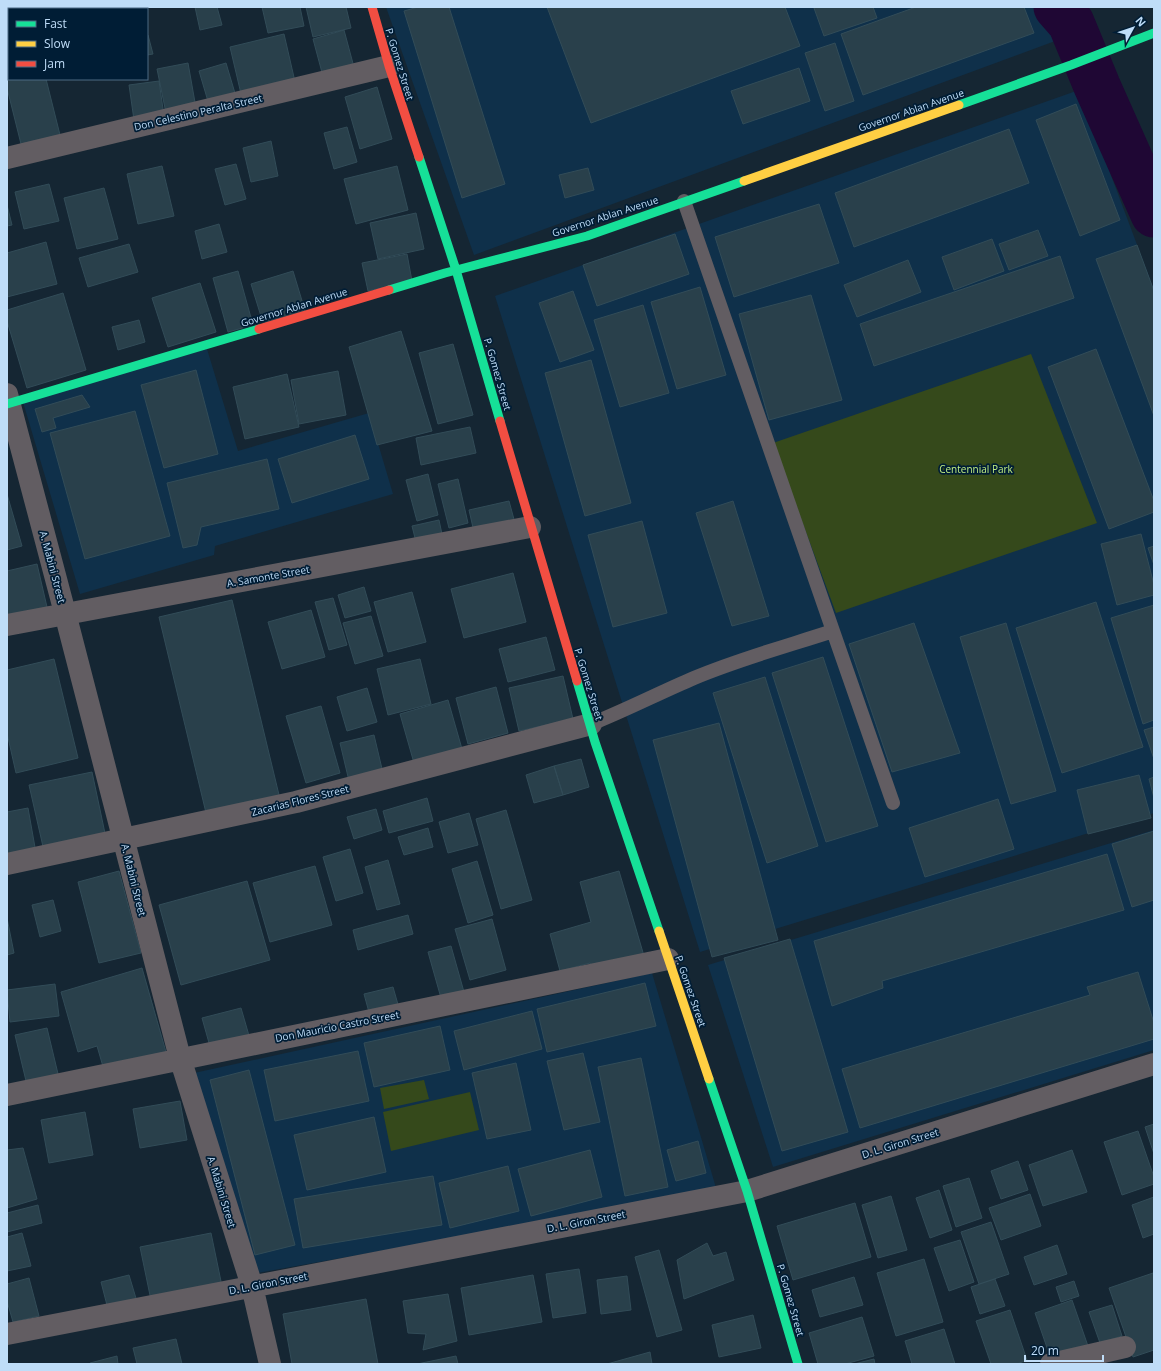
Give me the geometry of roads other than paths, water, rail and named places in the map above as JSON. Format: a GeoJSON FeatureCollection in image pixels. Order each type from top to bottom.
{"type":"FeatureCollection","features":[{"type":"Feature","properties":{"kind":"main road","name":"P. Gomez Street"},"geometry":{"type":"LineString","coordinates":[[372,7],[388,66],[456,270],[530,527],[596,746],[747,1191],[798,1364]]}},
{"type":"Feature","properties":{"kind":"main road","name":"Governor Ablan Avenue"},"geometry":{"type":"LineString","coordinates":[[8,401],[456,270],[587,236],[1071,65],[1154,33]]}},
{"type":"Feature","properties":{"kind":"street","name":"Don Celestino Peralta Street"},"geometry":{"type":"LineString","coordinates":[[7,158],[388,66]]}},
{"type":"Feature","properties":{"kind":"street","name":"A. Mabini Street"},"geometry":{"type":"LineString","coordinates":[[8,401],[65,613],[180,1058],[252,1286],[270,1364]]}},
{"type":"Feature","properties":{"kind":"street","name":"A. Samonte Street"},"geometry":{"type":"LineString","coordinates":[[7,625],[530,527]]}},
{"type":"Feature","properties":{"kind":"street","name":"Zacarias Flores Street"},"geometry":{"type":"LineString","coordinates":[[7,864],[296,802],[590,724]]}},
{"type":"Feature","properties":{"kind":"street","name":"Don Mauricio Castro Street"},"geometry":{"type":"LineString","coordinates":[[7,1094],[668,959]]}},
{"type":"Feature","properties":{"kind":"street","name":"D. L. Giron Street"},"geometry":{"type":"LineString","coordinates":[[7,1334],[747,1191],[1154,1064]]}},
{"type":"Feature","properties":{"kind":"street"},"geometry":{"type":"LineString","coordinates":[[1051,1364],[1125,1347]]}},
{"type":"Feature","properties":{"kind":"lane"},"geometry":{"type":"LineString","coordinates":[[684,201],[893,803]]}},
{"type":"Feature","properties":{"kind":"lane"},"geometry":{"type":"LineString","coordinates":[[590,724],[628,709],[694,678],[742,660],[833,631]]}},
{"type":"Feature","properties":{"kind":"waterway"},"geometry":{"type":"LineString","coordinates":[[1057,7],[1071,23],[1097,86],[1154,214]]}},
{"type":"Feature","properties":{"kind":"park label","name":"Centennial Park"},"geometry":{"type":"Point","coordinates":[976,469]}}]}
